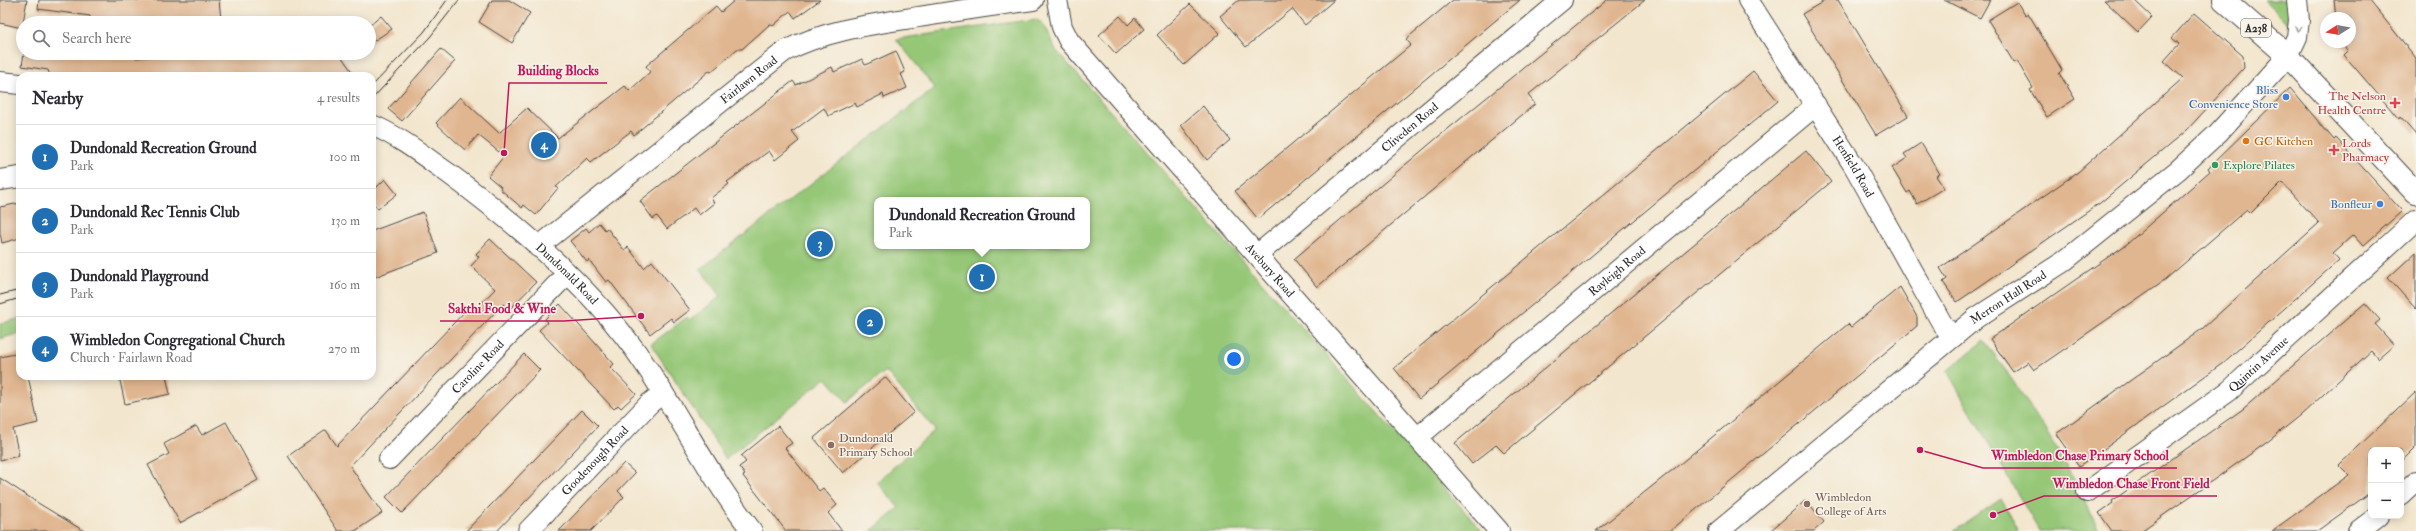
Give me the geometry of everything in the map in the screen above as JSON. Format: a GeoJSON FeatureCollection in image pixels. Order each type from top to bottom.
{"type":"FeatureCollection","features":[{"type":"Feature","properties":{"kind":"main road","name":"A238"},"geometry":{"type":"LineString","coordinates":[[2224,0],[2288,56],[2416,193]]}},
{"type":"Feature","properties":{"kind":"street","name":"Fairlawn Road"},"geometry":{"type":"LineString","coordinates":[[538,247],[785,51],[807,40],[837,31],[1002,2],[1034,0]]}},
{"type":"Feature","properties":{"kind":"street","name":"Avebury Road"},"geometry":{"type":"LineString","coordinates":[[1057,0],[1062,27],[1068,41],[1418,437],[1499,531]]}},
{"type":"Feature","properties":{"kind":"street","name":"Cliveden Road"},"geometry":{"type":"LineString","coordinates":[[1257,254],[1562,0]]}},
{"type":"Feature","properties":{"kind":"street","name":"Henfield Road"},"geometry":{"type":"LineString","coordinates":[[1748,0],[1854,166],[1943,325],[1953,337]]}},
{"type":"Feature","properties":{"kind":"street","name":"Merton Hall Road"},"geometry":{"type":"LineString","coordinates":[[1719,531],[1976,318],[2064,262],[2178,170],[2218,133],[2288,56],[2297,37],[2299,20],[2297,0]]}},
{"type":"Feature","properties":{"kind":"street"},"geometry":{"type":"LineString","coordinates":[[0,82],[16,84]]}},
{"type":"Feature","properties":{"kind":"street","name":"Rayleigh Road"},"geometry":{"type":"LineString","coordinates":[[1418,437],[1816,105]]}},
{"type":"Feature","properties":{"kind":"street","name":"Dundonald Road"},"geometry":{"type":"LineString","coordinates":[[376,127],[399,139],[465,185],[538,247],[567,274],[614,324],[663,393],[746,528]]}},
{"type":"Feature","properties":{"kind":"street"},"geometry":{"type":"LineString","coordinates":[[0,180],[16,178]]}},
{"type":"Feature","properties":{"kind":"street","name":"Quintin Avenue"},"geometry":{"type":"LineString","coordinates":[[2087,492],[2229,391],[2416,220]]}},
{"type":"Feature","properties":{"kind":"street","name":"Caroline Road"},"geometry":{"type":"LineString","coordinates":[[389,459],[567,274]]}},
{"type":"Feature","properties":{"kind":"street","name":"Goodenough Road"},"geometry":{"type":"LineString","coordinates":[[528,531],[650,403],[663,393]]}},
{"type":"Feature","properties":{"kind":"street"},"geometry":{"type":"LineString","coordinates":[[2404,492],[2416,481]]}},
{"type":"Feature","properties":{"kind":"street"},"geometry":{"type":"LineString","coordinates":[[2358,531],[2374,519]]}},
{"type":"Feature","properties":{"kind":"green space"},"geometry":{"type":"Polygon","coordinates":[[[2264,0],[2287,0],[2289,21],[2287,23],[2264,0]]]}},
{"type":"Feature","properties":{"kind":"green space"},"geometry":{"type":"Polygon","coordinates":[[[1036,19],[1043,24],[1055,49],[1482,531],[871,531],[899,508],[877,482],[935,430],[886,371],[847,402],[826,378],[726,459],[651,344],[687,317],[690,320],[721,296],[700,269],[935,88],[896,39],[1036,19]]]}},
{"type":"Feature","properties":{"kind":"green space"},"geometry":{"type":"Polygon","coordinates":[[[16,319],[16,334],[0,339],[0,324],[16,319]]]}},
{"type":"Feature","properties":{"kind":"green space"},"geometry":{"type":"Polygon","coordinates":[[[1984,340],[2016,385],[2061,456],[2099,531],[2039,531],[1947,371],[1984,340]]]}},
{"type":"Feature","properties":{"kind":"green space"},"geometry":{"type":"Polygon","coordinates":[[[2001,499],[2019,531],[1954,531],[2001,499]]]}},
{"type":"Feature","properties":{"kind":"building"},"geometry":{"type":"Polygon","coordinates":[[[0,0],[27,0],[24,16],[16,16],[16,27],[0,23],[0,0]]]}},
{"type":"Feature","properties":{"kind":"building"},"geometry":{"type":"Polygon","coordinates":[[[39,0],[219,0],[221,16],[90,16],[38,9],[39,0]]]}},
{"type":"Feature","properties":{"kind":"building"},"geometry":{"type":"Polygon","coordinates":[[[492,0],[509,0],[530,13],[512,43],[479,22],[492,0]]]}},
{"type":"Feature","properties":{"kind":"building"},"geometry":{"type":"Polygon","coordinates":[[[735,0],[820,0],[795,18],[790,11],[773,26],[770,24],[742,49],[737,49],[711,72],[709,71],[634,135],[631,131],[591,162],[587,158],[556,187],[558,188],[536,215],[524,205],[522,208],[500,189],[501,187],[488,176],[504,156],[478,135],[465,150],[436,123],[460,97],[499,133],[527,108],[558,138],[625,86],[629,91],[650,72],[646,66],[716,6],[721,12],[735,0]]]}},
{"type":"Feature","properties":{"kind":"building"},"geometry":{"type":"Polygon","coordinates":[[[1239,0],[1334,0],[1305,25],[1292,9],[1246,47],[1220,16],[1239,0]]]}},
{"type":"Feature","properties":{"kind":"building"},"geometry":{"type":"Polygon","coordinates":[[[1453,0],[1520,0],[1258,219],[1235,191],[1411,45],[1406,39],[1453,0]]]}},
{"type":"Feature","properties":{"kind":"building"},"geometry":{"type":"Polygon","coordinates":[[[1607,0],[1645,0],[1528,95],[1535,104],[1317,287],[1294,259],[1438,137],[1607,0]]]}},
{"type":"Feature","properties":{"kind":"building"},"geometry":{"type":"Polygon","coordinates":[[[1826,0],[1838,0],[1908,116],[1876,135],[1802,14],[1826,0]]]}},
{"type":"Feature","properties":{"kind":"building"},"geometry":{"type":"Polygon","coordinates":[[[1944,0],[1990,0],[1980,18],[1944,0]]]}},
{"type":"Feature","properties":{"kind":"building"},"geometry":{"type":"Polygon","coordinates":[[[2104,0],[2134,0],[2152,17],[2138,32],[2104,0]]]}},
{"type":"Feature","properties":{"kind":"building","name":"The Nelson Health Centre"},"geometry":{"type":"Polygon","coordinates":[[[2334,0],[2369,0],[2416,58],[2416,135],[2400,117],[2399,119],[2344,55],[2348,51],[2345,48],[2356,48],[2356,12],[2335,12],[2334,0]]]}},
{"type":"Feature","properties":{"kind":"building"},"geometry":{"type":"Polygon","coordinates":[[[2017,2],[2025,15],[2028,13],[2043,38],[2062,70],[2059,73],[2075,99],[2047,117],[2030,90],[2033,88],[2017,61],[2014,63],[1988,20],[2017,2]]]}},
{"type":"Feature","properties":{"kind":"building"},"geometry":{"type":"Polygon","coordinates":[[[1190,4],[1220,33],[1184,65],[1157,35],[1190,4]]]}},
{"type":"Feature","properties":{"kind":"building"},"geometry":{"type":"Polygon","coordinates":[[[2194,13],[2243,56],[2244,68],[2186,131],[2100,203],[1957,302],[1943,282],[1947,279],[1940,268],[2078,172],[2183,78],[2164,61],[2179,44],[2172,38],[2194,13]]]}},
{"type":"Feature","properties":{"kind":"building"},"geometry":{"type":"Polygon","coordinates":[[[381,16],[392,29],[376,39],[376,20],[381,16]]]}},
{"type":"Feature","properties":{"kind":"building"},"geometry":{"type":"Polygon","coordinates":[[[1120,16],[1128,25],[1135,18],[1144,29],[1116,54],[1099,35],[1120,16]]]}},
{"type":"Feature","properties":{"kind":"building"},"geometry":{"type":"Polygon","coordinates":[[[441,49],[455,61],[402,121],[388,109],[441,49]]]}},
{"type":"Feature","properties":{"kind":"building"},"geometry":{"type":"Polygon","coordinates":[[[896,51],[905,72],[901,74],[907,88],[884,98],[883,94],[857,107],[855,103],[828,116],[824,108],[792,132],[799,141],[775,160],[769,151],[727,182],[729,184],[711,198],[714,203],[699,215],[694,208],[667,229],[657,216],[653,219],[640,201],[793,81],[796,85],[832,67],[834,72],[862,59],[865,65],[896,51]]]}},
{"type":"Feature","properties":{"kind":"building"},"geometry":{"type":"Polygon","coordinates":[[[23,60],[344,60],[352,72],[49,72],[48,70],[22,66],[23,60]]]}},
{"type":"Feature","properties":{"kind":"building"},"geometry":{"type":"Polygon","coordinates":[[[1753,71],[1778,101],[1419,399],[1394,368],[1753,71]]]}},
{"type":"Feature","properties":{"kind":"building"},"geometry":{"type":"Polygon","coordinates":[[[2290,88],[2334,140],[2336,138],[2402,211],[2363,246],[2353,235],[2333,253],[2339,260],[2223,363],[2079,467],[2056,434],[2202,329],[2319,223],[2282,182],[2251,213],[2247,209],[2166,279],[2034,370],[2028,362],[2013,372],[1990,339],[2127,244],[2210,171],[2208,168],[2290,88]]]}},
{"type":"Feature","properties":{"kind":"building"},"geometry":{"type":"Polygon","coordinates":[[[1203,106],[1230,140],[1207,160],[1181,125],[1203,106]]]}},
{"type":"Feature","properties":{"kind":"building"},"geometry":{"type":"Polygon","coordinates":[[[1921,143],[1940,174],[1936,176],[1944,188],[1917,204],[1910,191],[1907,193],[1892,168],[1907,158],[1904,154],[1921,143]]]}},
{"type":"Feature","properties":{"kind":"building"},"geometry":{"type":"Polygon","coordinates":[[[1806,151],[1831,182],[1504,453],[1496,445],[1472,464],[1455,443],[1806,151]]]}},
{"type":"Feature","properties":{"kind":"building"},"geometry":{"type":"Polygon","coordinates":[[[385,179],[397,194],[378,209],[376,207],[376,188],[385,179]]]}},
{"type":"Feature","properties":{"kind":"building"},"geometry":{"type":"Polygon","coordinates":[[[16,204],[16,239],[2,243],[0,233],[0,207],[16,204]]]}},
{"type":"Feature","properties":{"kind":"building"},"geometry":{"type":"Polygon","coordinates":[[[423,212],[438,253],[376,276],[376,230],[423,212]]]}},
{"type":"Feature","properties":{"kind":"building"},"geometry":{"type":"Polygon","coordinates":[[[599,223],[605,230],[607,228],[624,250],[628,247],[644,268],[652,261],[690,310],[674,322],[671,318],[650,334],[609,280],[606,282],[589,260],[587,262],[570,241],[586,228],[589,232],[599,223]]]}},
{"type":"Feature","properties":{"kind":"building"},"geometry":{"type":"Polygon","coordinates":[[[490,239],[536,282],[509,310],[503,304],[350,466],[382,513],[355,531],[338,531],[288,456],[326,430],[337,446],[471,305],[476,309],[495,289],[471,266],[479,257],[476,254],[490,239]]]}},
{"type":"Feature","properties":{"kind":"building"},"geometry":{"type":"Polygon","coordinates":[[[2416,252],[2416,309],[2388,278],[2416,252]]]}},
{"type":"Feature","properties":{"kind":"building"},"geometry":{"type":"Polygon","coordinates":[[[1900,287],[1917,317],[1917,326],[1670,531],[1596,531],[1680,464],[1848,324],[1851,327],[1900,287]]]}},
{"type":"Feature","properties":{"kind":"building"},"geometry":{"type":"Polygon","coordinates":[[[2365,303],[2380,320],[2375,324],[2394,345],[2378,359],[2371,351],[2301,415],[2266,443],[2141,531],[2112,531],[2099,513],[2113,503],[2112,501],[2243,409],[2365,303]]]}},
{"type":"Feature","properties":{"kind":"building"},"geometry":{"type":"Polygon","coordinates":[[[560,304],[614,364],[610,367],[636,394],[621,408],[618,405],[614,409],[539,330],[548,322],[545,319],[560,304]]]}},
{"type":"Feature","properties":{"kind":"building"},"geometry":{"type":"Polygon","coordinates":[[[16,354],[16,380],[29,380],[38,423],[13,429],[19,456],[0,460],[0,357],[16,354]]]}},
{"type":"Feature","properties":{"kind":"building"},"geometry":{"type":"Polygon","coordinates":[[[524,354],[540,370],[402,513],[386,497],[524,354]]]}},
{"type":"Feature","properties":{"kind":"building"},"geometry":{"type":"Polygon","coordinates":[[[885,377],[914,412],[843,473],[814,438],[885,377]]]}},
{"type":"Feature","properties":{"kind":"building"},"geometry":{"type":"Polygon","coordinates":[[[120,380],[167,380],[170,394],[125,404],[120,380]]]}},
{"type":"Feature","properties":{"kind":"building"},"geometry":{"type":"Polygon","coordinates":[[[2416,392],[2416,447],[2404,459],[2404,447],[2368,447],[2368,494],[2317,531],[2272,531],[2349,475],[2339,465],[2416,392]]]}},
{"type":"Feature","properties":{"kind":"building"},"geometry":{"type":"Polygon","coordinates":[[[582,410],[598,426],[497,531],[466,531],[582,410]]]}},
{"type":"Feature","properties":{"kind":"building"},"geometry":{"type":"Polygon","coordinates":[[[226,422],[258,480],[180,523],[148,465],[169,454],[164,444],[196,426],[202,435],[226,422]]]}},
{"type":"Feature","properties":{"kind":"building"},"geometry":{"type":"Polygon","coordinates":[[[778,426],[792,443],[785,448],[819,491],[823,488],[837,505],[828,513],[842,531],[786,531],[743,476],[745,475],[739,467],[746,462],[741,456],[778,426]]]}},
{"type":"Feature","properties":{"kind":"building"},"geometry":{"type":"Polygon","coordinates":[[[624,463],[635,473],[618,491],[624,497],[591,531],[559,531],[624,463]]]}},
{"type":"Feature","properties":{"kind":"building"},"geometry":{"type":"Polygon","coordinates":[[[0,478],[38,503],[84,531],[0,531],[0,478]]]}},
{"type":"Feature","properties":{"kind":"building"},"geometry":{"type":"Polygon","coordinates":[[[1806,500],[1824,522],[1814,531],[1770,531],[1806,500]]]}},
{"type":"Feature","properties":{"kind":"tram line"},"geometry":{"type":"LineString","coordinates":[[376,82],[424,32],[447,0]]}},
{"type":"Feature","properties":{"kind":"tram line"},"geometry":{"type":"LineString","coordinates":[[376,95],[430,37],[459,0]]}},
{"type":"Feature","properties":{"kind":"tram line"},"geometry":{"type":"LineString","coordinates":[[0,295],[16,291]]}},
{"type":"Feature","properties":{"kind":"tram line"},"geometry":{"type":"LineString","coordinates":[[0,304],[16,299]]}},
{"type":"Feature","properties":{"kind":"place","name":"Bliss Convenience Store"},"geometry":{"type":"Point","coordinates":[2286,97]}},
{"type":"Feature","properties":{"kind":"place","name":"The Nelson Health Centre"},"geometry":{"type":"Point","coordinates":[2395,103]}},
{"type":"Feature","properties":{"kind":"place","name":"GC Kitchen"},"geometry":{"type":"Point","coordinates":[2246,141]}},
{"type":"Feature","properties":{"kind":"place","name":"Wimbledon Congregational Church"},"geometry":{"type":"Point","coordinates":[544,145]}},
{"type":"Feature","properties":{"kind":"place","name":"Lords Pharmacy"},"geometry":{"type":"Point","coordinates":[2334,150]}},
{"type":"Feature","properties":{"kind":"place","name":"Building Blocks"},"geometry":{"type":"Point","coordinates":[504,153]}},
{"type":"Feature","properties":{"kind":"place","name":"Explore Pilates"},"geometry":{"type":"Point","coordinates":[2215,165]}},
{"type":"Feature","properties":{"kind":"place","name":"Bonfleur"},"geometry":{"type":"Point","coordinates":[2380,204]}},
{"type":"Feature","properties":{"kind":"place","name":"Dundonald Playground"},"geometry":{"type":"Point","coordinates":[820,244]}},
{"type":"Feature","properties":{"kind":"place","name":"Dundonald Recreation Ground"},"geometry":{"type":"Point","coordinates":[982,277]}},
{"type":"Feature","properties":{"kind":"place","name":"Sakthi Food & Wine"},"geometry":{"type":"Point","coordinates":[641,316]}},
{"type":"Feature","properties":{"kind":"place","name":"Dundonald Rec Tennis Club"},"geometry":{"type":"Point","coordinates":[870,322]}},
{"type":"Feature","properties":{"kind":"place","name":"Dundonald Primary School"},"geometry":{"type":"Point","coordinates":[831,445]}},
{"type":"Feature","properties":{"kind":"place","name":"Wimbledon Chase Primary School"},"geometry":{"type":"Point","coordinates":[1920,450]}},
{"type":"Feature","properties":{"kind":"place","name":"Wimbledon College of Arts"},"geometry":{"type":"Point","coordinates":[1807,504]}},
{"type":"Feature","properties":{"kind":"place","name":"Wimbledon Chase Front Field"},"geometry":{"type":"Point","coordinates":[1993,515]}}]}
